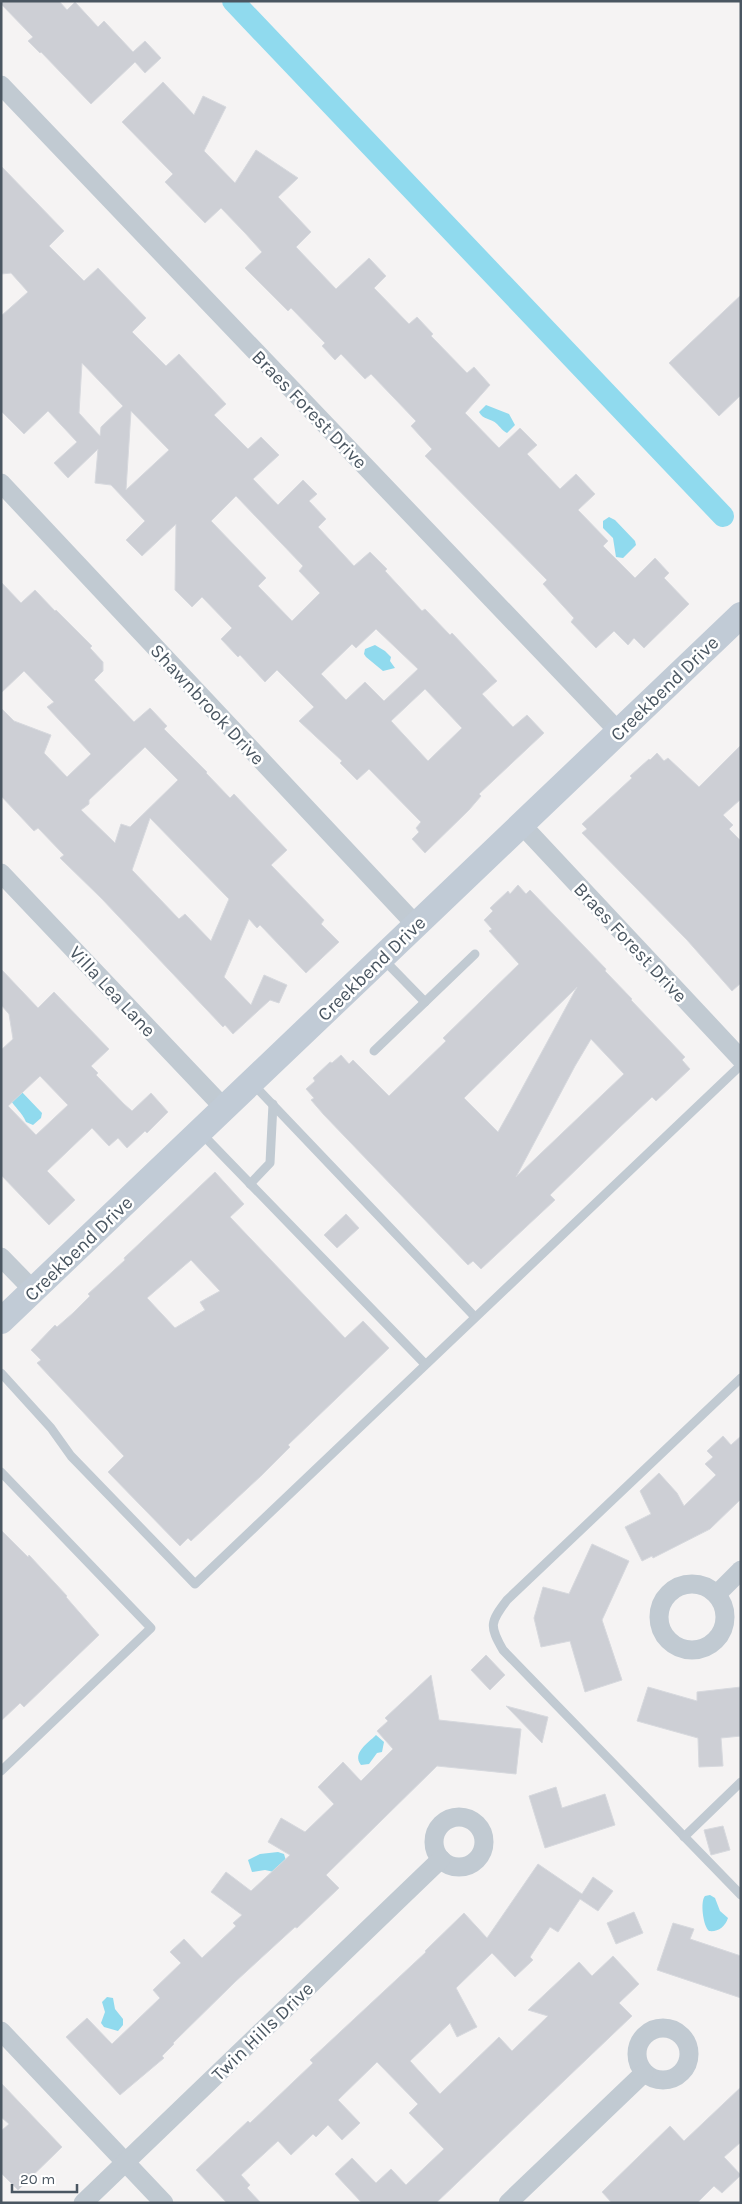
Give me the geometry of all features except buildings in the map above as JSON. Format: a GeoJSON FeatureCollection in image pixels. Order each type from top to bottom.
{"type":"FeatureCollection","features":[{"type":"Feature","properties":{"kind":"street","name":"Braes Forest Drive"},"geometry":{"type":"LineString","coordinates":[[1,85],[619,732]]}},
{"type":"Feature","properties":{"kind":"street","name":"Shawnbrook Drive"},"geometry":{"type":"LineString","coordinates":[[1,483],[416,925]]}},
{"type":"Feature","properties":{"kind":"street","name":"Creekbend Drive"},"geometry":{"type":"LineString","coordinates":[[1,1321],[741,615]]}},
{"type":"Feature","properties":{"kind":"street","name":"Braes Forest Drive"},"geometry":{"type":"LineString","coordinates":[[521,824],[741,1059]]}},
{"type":"Feature","properties":{"kind":"street","name":"Villa Lea Lane"},"geometry":{"type":"LineString","coordinates":[[1,873],[224,1109]]}},
{"type":"Feature","properties":{"kind":"street"},"geometry":{"type":"LineString","coordinates":[[1,1257],[34,1291]]}},
{"type":"Feature","properties":{"kind":"street"},"geometry":{"type":"LineString","coordinates":[[716,1594],[741,1570]]}},
{"type":"Feature","properties":{"kind":"street","name":"Twin Hills Drive"},"geometry":{"type":"LineString","coordinates":[[83,2203],[441,1860]]}},
{"type":"Feature","properties":{"kind":"street"},"geometry":{"type":"LineString","coordinates":[[1,2031],[164,2203]]}},
{"type":"Feature","properties":{"kind":"street"},"geometry":{"type":"LineString","coordinates":[[508,2203],[644,2073]]}},
{"type":"Feature","properties":{"kind":"lane"},"geometry":{"type":"LineString","coordinates":[[374,1051],[475,954]]}},
{"type":"Feature","properties":{"kind":"lane"},"geometry":{"type":"LineString","coordinates":[[382,958],[425,1002]]}},
{"type":"Feature","properties":{"kind":"lane"},"geometry":{"type":"LineString","coordinates":[[1,1373],[51,1428],[71,1456],[195,1584],[741,1064]]}},
{"type":"Feature","properties":{"kind":"lane"},"geometry":{"type":"LineString","coordinates":[[252,1082],[475,1317]]}},
{"type":"Feature","properties":{"kind":"lane"},"geometry":{"type":"LineString","coordinates":[[250,1184],[270,1163],[273,1104]]}},
{"type":"Feature","properties":{"kind":"lane"},"geometry":{"type":"LineString","coordinates":[[200,1132],[425,1364]]}},
{"type":"Feature","properties":{"kind":"lane"},"geometry":{"type":"LineString","coordinates":[[741,1378],[507,1600],[494,1617],[493,1633],[503,1650],[741,1895]]}},
{"type":"Feature","properties":{"kind":"lane"},"geometry":{"type":"LineString","coordinates":[[1,1472],[151,1628],[1,1771]]}},
{"type":"Feature","properties":{"kind":"lane"},"geometry":{"type":"LineString","coordinates":[[684,1837],[741,1782]]}},
{"type":"Feature","properties":{"kind":"water"},"geometry":{"type":"Polygon","coordinates":[[[486,405],[509,414],[515,425],[507,433],[495,422],[479,412],[486,405]]]}},
{"type":"Feature","properties":{"kind":"water"},"geometry":{"type":"Polygon","coordinates":[[[609,517],[615,520],[635,541],[636,545],[623,558],[616,557],[613,538],[603,528],[603,521],[609,517]]]}},
{"type":"Feature","properties":{"kind":"water"},"geometry":{"type":"Polygon","coordinates":[[[375,645],[391,657],[390,661],[395,668],[383,671],[366,657],[364,654],[365,649],[375,645]]]}},
{"type":"Feature","properties":{"kind":"water"},"geometry":{"type":"Polygon","coordinates":[[[20,1090],[42,1113],[41,1118],[33,1125],[26,1122],[23,1115],[10,1099],[20,1090]]]}},
{"type":"Feature","properties":{"kind":"water"},"geometry":{"type":"Polygon","coordinates":[[[376,1735],[384,1742],[382,1752],[377,1753],[369,1764],[361,1765],[358,1757],[359,1753],[376,1735]]]}},
{"type":"Feature","properties":{"kind":"water"},"geometry":{"type":"Polygon","coordinates":[[[278,1852],[284,1854],[287,1864],[274,1872],[265,1870],[252,1872],[248,1860],[260,1854],[278,1852]]]}},
{"type":"Feature","properties":{"kind":"water"},"geometry":{"type":"Polygon","coordinates":[[[710,1895],[715,1898],[720,1911],[728,1918],[721,1928],[715,1931],[709,1931],[707,1928],[702,1908],[703,1899],[705,1896],[710,1895]]]}},
{"type":"Feature","properties":{"kind":"water"},"geometry":{"type":"Polygon","coordinates":[[[107,1997],[113,1998],[115,2009],[123,2019],[123,2025],[118,2031],[104,2027],[101,2023],[105,2012],[102,2002],[107,1997]]]}},
{"type":"Feature","properties":{"kind":"waterway"},"geometry":{"type":"LineString","coordinates":[[233,1],[723,516]]}}]}
